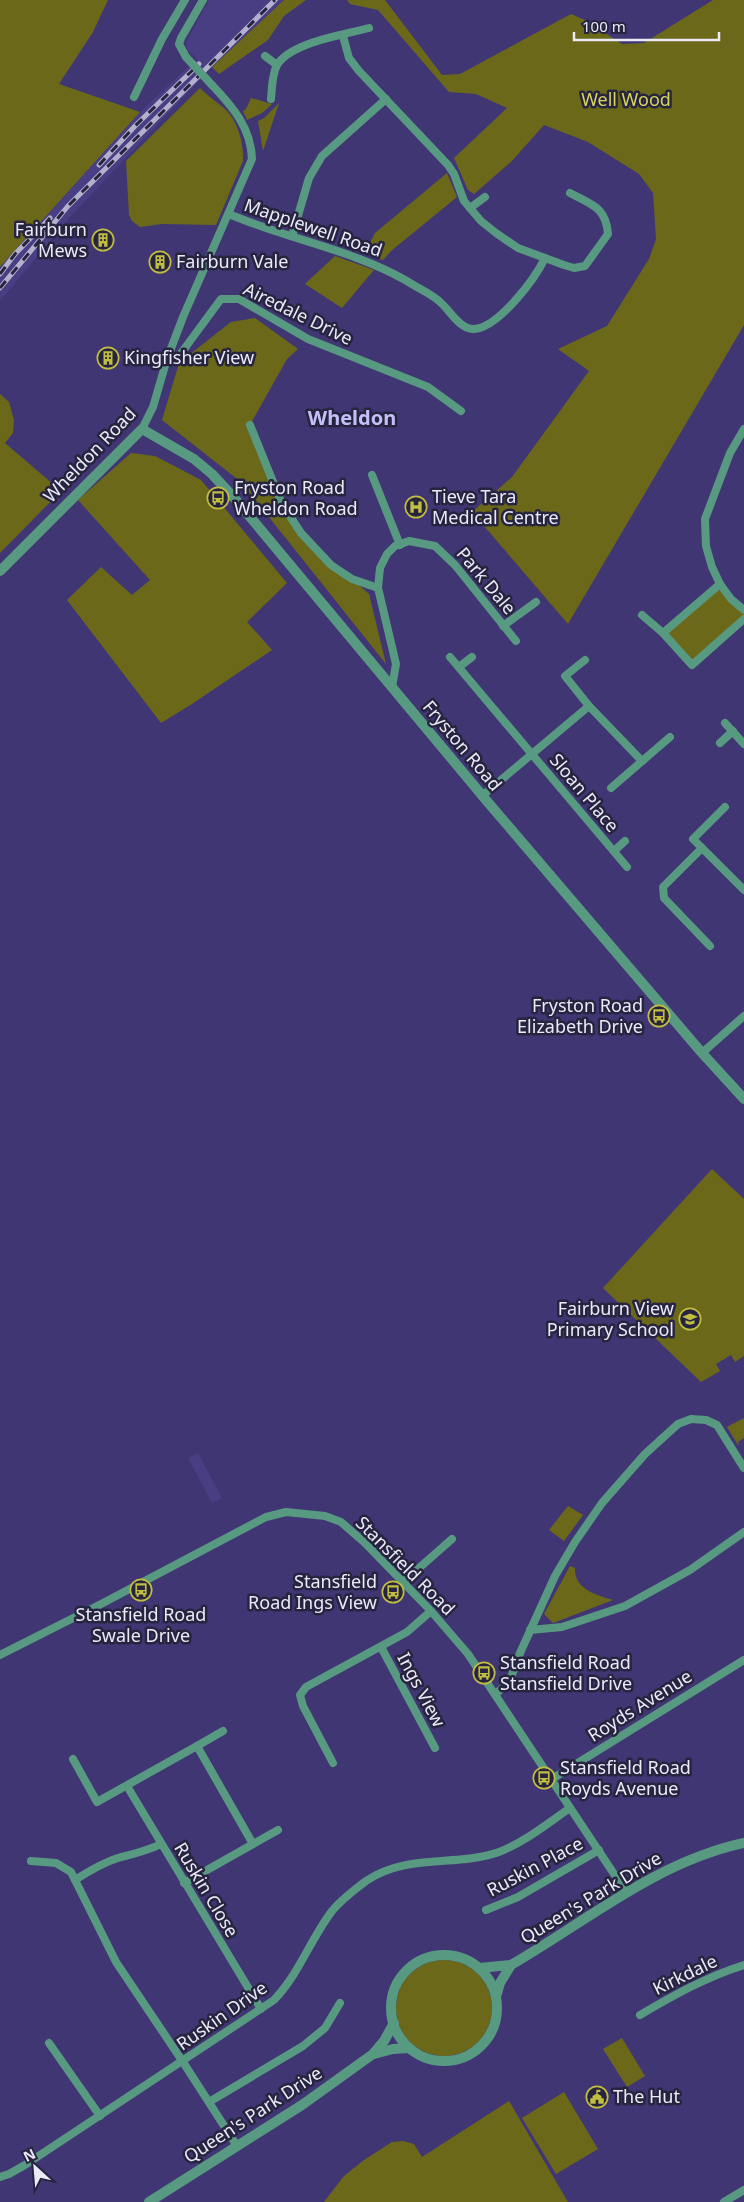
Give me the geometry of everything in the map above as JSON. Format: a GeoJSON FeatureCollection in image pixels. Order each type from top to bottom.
{"type":"FeatureCollection","features":[{"type":"Feature","properties":{"kind":"street"},"geometry":{"type":"LineString","coordinates":[[134,97],[162,39],[185,0]]}},
{"type":"Feature","properties":{"kind":"street","name":"Wheldon Road"},"geometry":{"type":"LineString","coordinates":[[0,571],[142,429],[154,407],[167,360],[183,317],[252,160],[251,147],[243,124],[232,106],[186,57],[179,44],[180,38],[203,0]]}},
{"type":"Feature","properties":{"kind":"street"},"geometry":{"type":"LineString","coordinates":[[271,99],[277,65],[289,52],[306,44],[369,28]]}},
{"type":"Feature","properties":{"kind":"street"},"geometry":{"type":"LineString","coordinates":[[343,36],[349,58],[359,72],[448,165],[454,174],[464,201],[481,221],[518,248],[574,268],[585,266],[608,234],[607,219],[599,210],[570,193]]}},
{"type":"Feature","properties":{"kind":"street"},"geometry":{"type":"LineString","coordinates":[[264,56],[277,65]]}},
{"type":"Feature","properties":{"kind":"street"},"geometry":{"type":"LineString","coordinates":[[292,236],[309,178],[322,156],[386,100]]}},
{"type":"Feature","properties":{"kind":"street"},"geometry":{"type":"LineString","coordinates":[[470,208],[485,197]]}},
{"type":"Feature","properties":{"kind":"street","name":"Mapplewell Road"},"geometry":{"type":"LineString","coordinates":[[229,214],[260,228],[292,236],[384,268],[439,301],[463,325],[472,329],[480,328],[493,321],[513,302],[527,288],[544,258]]}},
{"type":"Feature","properties":{"kind":"street","name":"Airedale Drive"},"geometry":{"type":"LineString","coordinates":[[167,360],[178,356],[222,299],[238,299],[308,339],[428,387],[461,412]]}},
{"type":"Feature","properties":{"kind":"street"},"geometry":{"type":"LineString","coordinates":[[250,425],[282,504],[301,533],[331,565],[352,579],[378,588]]}},
{"type":"Feature","properties":{"kind":"street","name":"Fryston Road"},"geometry":{"type":"LineString","coordinates":[[142,429],[194,459],[212,474],[255,521],[482,796],[702,1053],[744,1099]]}},
{"type":"Feature","properties":{"kind":"street"},"geometry":{"type":"LineString","coordinates":[[744,429],[730,453],[705,519],[706,546],[712,567],[720,584],[731,599],[744,610]]}},
{"type":"Feature","properties":{"kind":"street"},"geometry":{"type":"LineString","coordinates":[[372,474],[400,545],[387,554],[380,568],[378,588],[396,664],[392,687]]}},
{"type":"Feature","properties":{"kind":"street","name":"Park Dale"},"geometry":{"type":"LineString","coordinates":[[400,545],[409,541],[436,546],[455,564],[516,641]]}},
{"type":"Feature","properties":{"kind":"street"},"geometry":{"type":"LineString","coordinates":[[663,633],[720,584]]}},
{"type":"Feature","properties":{"kind":"street"},"geometry":{"type":"LineString","coordinates":[[503,626],[536,602]]}},
{"type":"Feature","properties":{"kind":"street"},"geometry":{"type":"LineString","coordinates":[[642,615],[663,633],[692,665],[744,619]]}},
{"type":"Feature","properties":{"kind":"street","name":"Sloan Place"},"geometry":{"type":"LineString","coordinates":[[450,657],[627,867]]}},
{"type":"Feature","properties":{"kind":"street"},"geometry":{"type":"LineString","coordinates":[[459,667],[472,657]]}},
{"type":"Feature","properties":{"kind":"street"},"geometry":{"type":"LineString","coordinates":[[585,660],[565,676],[589,706],[642,761]]}},
{"type":"Feature","properties":{"kind":"street","name":"Sloan Place"},"geometry":{"type":"LineString","coordinates":[[482,796],[589,706]]}},
{"type":"Feature","properties":{"kind":"street"},"geometry":{"type":"LineString","coordinates":[[725,723],[744,744]]}},
{"type":"Feature","properties":{"kind":"street"},"geometry":{"type":"LineString","coordinates":[[720,742],[733,731]]}},
{"type":"Feature","properties":{"kind":"street","name":"Sloan Place"},"geometry":{"type":"LineString","coordinates":[[611,788],[670,737]]}},
{"type":"Feature","properties":{"kind":"street"},"geometry":{"type":"LineString","coordinates":[[725,807],[693,839],[744,890]]}},
{"type":"Feature","properties":{"kind":"street","name":"Sloan Place"},"geometry":{"type":"LineString","coordinates":[[614,851],[625,841]]}},
{"type":"Feature","properties":{"kind":"street"},"geometry":{"type":"LineString","coordinates":[[702,848],[663,887],[664,898],[710,946]]}},
{"type":"Feature","properties":{"kind":"street"},"geometry":{"type":"LineString","coordinates":[[738,884],[744,877]]}},
{"type":"Feature","properties":{"kind":"street"},"geometry":{"type":"LineString","coordinates":[[702,1053],[744,1016]]}},
{"type":"Feature","properties":{"kind":"street"},"geometry":{"type":"LineString","coordinates":[[496,1694],[510,1680],[530,1630],[555,1576],[574,1542],[602,1503],[639,1461],[678,1424],[691,1419],[706,1420],[718,1425],[744,1468]]}},
{"type":"Feature","properties":{"kind":"street","name":"Stansfield Road"},"geometry":{"type":"LineString","coordinates":[[0,1655],[111,1599],[266,1516],[286,1512],[310,1513],[341,1522],[366,1543],[468,1654],[626,1892]]}},
{"type":"Feature","properties":{"kind":"street"},"geometry":{"type":"LineString","coordinates":[[530,1630],[562,1627],[625,1606],[690,1570],[744,1532]]}},
{"type":"Feature","properties":{"kind":"street"},"geometry":{"type":"LineString","coordinates":[[402,1583],[452,1540]]}},
{"type":"Feature","properties":{"kind":"street","name":"Ings View"},"geometry":{"type":"LineString","coordinates":[[333,1763],[303,1706],[300,1695],[306,1687],[407,1632],[431,1612]]}},
{"type":"Feature","properties":{"kind":"street","name":"Ings View"},"geometry":{"type":"LineString","coordinates":[[381,1646],[435,1748]]}},
{"type":"Feature","properties":{"kind":"street","name":"Royds Avenue"},"geometry":{"type":"LineString","coordinates":[[552,1779],[744,1660]]}},
{"type":"Feature","properties":{"kind":"street"},"geometry":{"type":"LineString","coordinates":[[73,1759],[97,1802],[224,1731]]}},
{"type":"Feature","properties":{"kind":"street"},"geometry":{"type":"LineString","coordinates":[[197,1746],[253,1844]]}},
{"type":"Feature","properties":{"kind":"street","name":"Ruskin Close"},"geometry":{"type":"LineString","coordinates":[[127,1786],[262,2009]]}},
{"type":"Feature","properties":{"kind":"street","name":"Ruskin Drive"},"geometry":{"type":"LineString","coordinates":[[0,2176],[9,2174],[100,2116],[274,2000],[288,1985],[321,1927],[334,1909],[368,1880],[407,1864],[428,1860],[482,1856],[499,1852],[516,1844],[570,1808]]}},
{"type":"Feature","properties":{"kind":"street"},"geometry":{"type":"LineString","coordinates":[[184,1883],[278,1830]]}},
{"type":"Feature","properties":{"kind":"street","name":"Queen's Park Drive"},"geometry":{"type":"LineString","coordinates":[[512,1965],[479,1968],[465,1960],[448,1956],[432,1957],[421,1961],[403,1976],[397,1986],[392,2008],[394,2023],[403,2041],[409,2048],[421,2056],[437,2061],[454,2060],[470,2055],[483,2044],[492,2030],[497,2014],[496,1997],[500,1983],[512,1965],[626,1892],[680,1864],[728,1846],[744,1843]]}},
{"type":"Feature","properties":{"kind":"street"},"geometry":{"type":"LineString","coordinates":[[75,1880],[92,1868],[117,1858],[148,1851],[161,1844]]}},
{"type":"Feature","properties":{"kind":"street","name":"Ruskin Place"},"geometry":{"type":"LineString","coordinates":[[486,1910],[518,1897],[599,1850]]}},
{"type":"Feature","properties":{"kind":"street"},"geometry":{"type":"LineString","coordinates":[[31,1861],[56,1863],[71,1872],[116,1962],[237,2146]]}},
{"type":"Feature","properties":{"kind":"street","name":"Kirkdale"},"geometry":{"type":"LineString","coordinates":[[640,2015],[712,1975],[744,1964]]}},
{"type":"Feature","properties":{"kind":"street"},"geometry":{"type":"LineString","coordinates":[[479,1968],[490,1982],[496,1997]]}},
{"type":"Feature","properties":{"kind":"street"},"geometry":{"type":"LineString","coordinates":[[209,2102],[302,2046],[325,2028],[340,2003]]}},
{"type":"Feature","properties":{"kind":"street","name":"Queen's Park Drive"},"geometry":{"type":"LineString","coordinates":[[152,2201],[302,2105],[373,2054],[384,2041],[394,2023]]}},
{"type":"Feature","properties":{"kind":"street"},"geometry":{"type":"LineString","coordinates":[[49,2044],[100,2116]]}},
{"type":"Feature","properties":{"kind":"street","name":"Queen's Park Drive"},"geometry":{"type":"LineString","coordinates":[[373,2054],[392,2049],[409,2048]]}},
{"type":"Feature","properties":{"kind":"street"},"geometry":{"type":"LineString","coordinates":[[724,2202],[744,2190]]}},
{"type":"Feature","properties":{"kind":"shaded area"},"geometry":{"type":"Polygon","coordinates":[[[209,0],[284,0],[212,67],[71,216],[0,301],[0,267],[140,112],[197,59],[187,49],[186,42],[209,0]]]}},
{"type":"Feature","properties":{"kind":"shaded area"},"geometry":{"type":"Polygon","coordinates":[[[198,1453],[222,1498],[212,1503],[188,1458],[198,1453]]]}},
{"type":"Feature","properties":{"kind":"green space"},"geometry":{"type":"Polygon","coordinates":[[[0,0],[108,0],[93,32],[59,84],[140,112],[0,267],[0,0]]]}},
{"type":"Feature","properties":{"kind":"green space"},"geometry":{"type":"Polygon","coordinates":[[[284,0],[306,0],[284,16],[268,40],[219,74],[212,67],[284,0]]]}},
{"type":"Feature","properties":{"kind":"green space","name":"Well Wood"},"geometry":{"type":"Polygon","coordinates":[[[347,0],[385,0],[442,75],[460,74],[571,14],[585,20],[622,44],[644,43],[713,0],[744,0],[744,325],[568,624],[472,512],[512,477],[589,371],[558,349],[607,326],[649,259],[656,239],[653,193],[639,174],[588,142],[544,125],[511,162],[474,194],[468,190],[454,158],[507,108],[476,94],[449,92],[378,10],[350,4],[347,0]]]}},
{"type":"Feature","properties":{"kind":"green space"},"geometry":{"type":"Polygon","coordinates":[[[200,88],[230,114],[237,126],[242,147],[243,161],[216,225],[162,224],[140,227],[132,221],[129,215],[126,161],[200,88]]]}},
{"type":"Feature","properties":{"kind":"green space"},"geometry":{"type":"Polygon","coordinates":[[[251,98],[272,104],[262,113],[247,120],[243,111],[246,109],[251,98]]]}},
{"type":"Feature","properties":{"kind":"green space"},"geometry":{"type":"Polygon","coordinates":[[[279,103],[263,151],[258,121],[264,118],[279,103]]]}},
{"type":"Feature","properties":{"kind":"green space"},"geometry":{"type":"Polygon","coordinates":[[[447,173],[457,197],[391,251],[383,260],[365,253],[375,233],[447,173]]]}},
{"type":"Feature","properties":{"kind":"green space"},"geometry":{"type":"Polygon","coordinates":[[[335,256],[374,270],[342,308],[305,284],[335,256]]]}},
{"type":"Feature","properties":{"kind":"green space"},"geometry":{"type":"Polygon","coordinates":[[[255,318],[298,349],[287,359],[250,425],[282,504],[301,533],[369,594],[386,664],[241,482],[162,420],[179,363],[231,322],[255,318]]]}},
{"type":"Feature","properties":{"kind":"green space"},"geometry":{"type":"Polygon","coordinates":[[[0,394],[9,402],[14,420],[13,433],[5,443],[61,491],[0,553],[0,394]]]}},
{"type":"Feature","properties":{"kind":"green space"},"geometry":{"type":"Polygon","coordinates":[[[131,453],[155,456],[201,480],[287,583],[247,622],[272,650],[161,723],[67,600],[101,567],[132,595],[150,580],[78,500],[131,453]]]}},
{"type":"Feature","properties":{"kind":"green space"},"geometry":{"type":"Polygon","coordinates":[[[720,584],[744,610],[744,619],[692,665],[663,633],[720,584]]]}},
{"type":"Feature","properties":{"kind":"green space","name":"Fairburn View Primary School"},"geometry":{"type":"Polygon","coordinates":[[[712,1169],[744,1199],[744,1356],[735,1362],[731,1355],[716,1364],[720,1371],[701,1382],[603,1288],[712,1169]]]}},
{"type":"Feature","properties":{"kind":"green space"},"geometry":{"type":"Polygon","coordinates":[[[744,1418],[744,1438],[738,1442],[738,1445],[727,1427],[744,1418]]]}},
{"type":"Feature","properties":{"kind":"green space"},"geometry":{"type":"Polygon","coordinates":[[[568,1506],[583,1515],[564,1541],[549,1530],[568,1506]]]}},
{"type":"Feature","properties":{"kind":"green space"},"geometry":{"type":"Polygon","coordinates":[[[570,1566],[575,1568],[578,1581],[587,1590],[613,1600],[553,1623],[544,1614],[570,1566]]]}},
{"type":"Feature","properties":{"kind":"green space"},"geometry":{"type":"Polygon","coordinates":[[[444,1960],[462,1964],[478,1974],[488,1990],[492,2008],[488,2026],[478,2042],[462,2052],[444,2056],[426,2052],[410,2042],[400,2026],[396,2008],[400,1990],[410,1974],[426,1964],[444,1960]]]}},
{"type":"Feature","properties":{"kind":"green space"},"geometry":{"type":"Polygon","coordinates":[[[622,2038],[645,2076],[627,2087],[603,2049],[622,2038]]]}},
{"type":"Feature","properties":{"kind":"green space"},"geometry":{"type":"Polygon","coordinates":[[[564,2092],[598,2149],[556,2174],[522,2118],[564,2092]]]}},
{"type":"Feature","properties":{"kind":"green space"},"geometry":{"type":"Polygon","coordinates":[[[509,2101],[568,2202],[324,2202],[344,2176],[392,2142],[403,2141],[414,2144],[422,2157],[509,2101]]]}},
{"type":"Feature","properties":{"kind":"railway"},"geometry":{"type":"LineString","coordinates":[[0,288],[68,206],[275,0]]}},
{"type":"Feature","properties":{"kind":"railway"},"geometry":{"type":"LineString","coordinates":[[99,165],[135,126],[199,64]]}},
{"type":"Feature","properties":{"kind":"railway"},"geometry":{"type":"LineString","coordinates":[[0,274],[15,254],[50,218]]}},
{"type":"Feature","properties":{"kind":"place","name":"Fairburn Mews"},"geometry":{"type":"Point","coordinates":[103,240]}},
{"type":"Feature","properties":{"kind":"place","name":"Fairburn Vale"},"geometry":{"type":"Point","coordinates":[160,262]}},
{"type":"Feature","properties":{"kind":"place","name":"Kingfisher View"},"geometry":{"type":"Point","coordinates":[108,358]}},
{"type":"Feature","properties":{"kind":"place","name":"Fryston Road Wheldon Road"},"geometry":{"type":"Point","coordinates":[218,498]}},
{"type":"Feature","properties":{"kind":"place","name":"Tieve Tara Medical Centre"},"geometry":{"type":"Point","coordinates":[416,507]}},
{"type":"Feature","properties":{"kind":"place","name":"Fryston Road Elizabeth Drive"},"geometry":{"type":"Point","coordinates":[659,1016]}},
{"type":"Feature","properties":{"kind":"place","name":"Fairburn View Primary School"},"geometry":{"type":"Point","coordinates":[690,1319]}},
{"type":"Feature","properties":{"kind":"place","name":"Stansfield Road Swale Drive"},"geometry":{"type":"Point","coordinates":[141,1590]}},
{"type":"Feature","properties":{"kind":"place","name":"Stansfield Road Ings View"},"geometry":{"type":"Point","coordinates":[393,1592]}},
{"type":"Feature","properties":{"kind":"place","name":"Stansfield Road Stansfield Drive"},"geometry":{"type":"Point","coordinates":[484,1673]}},
{"type":"Feature","properties":{"kind":"place","name":"Stansfield Road Royds Avenue"},"geometry":{"type":"Point","coordinates":[544,1778]}},
{"type":"Feature","properties":{"kind":"place","name":"The Hut"},"geometry":{"type":"Point","coordinates":[597,2097]}},
{"type":"Feature","properties":{"kind":"district","name":"Wheldon"},"geometry":{"type":"Point","coordinates":[352,418]}}]}
